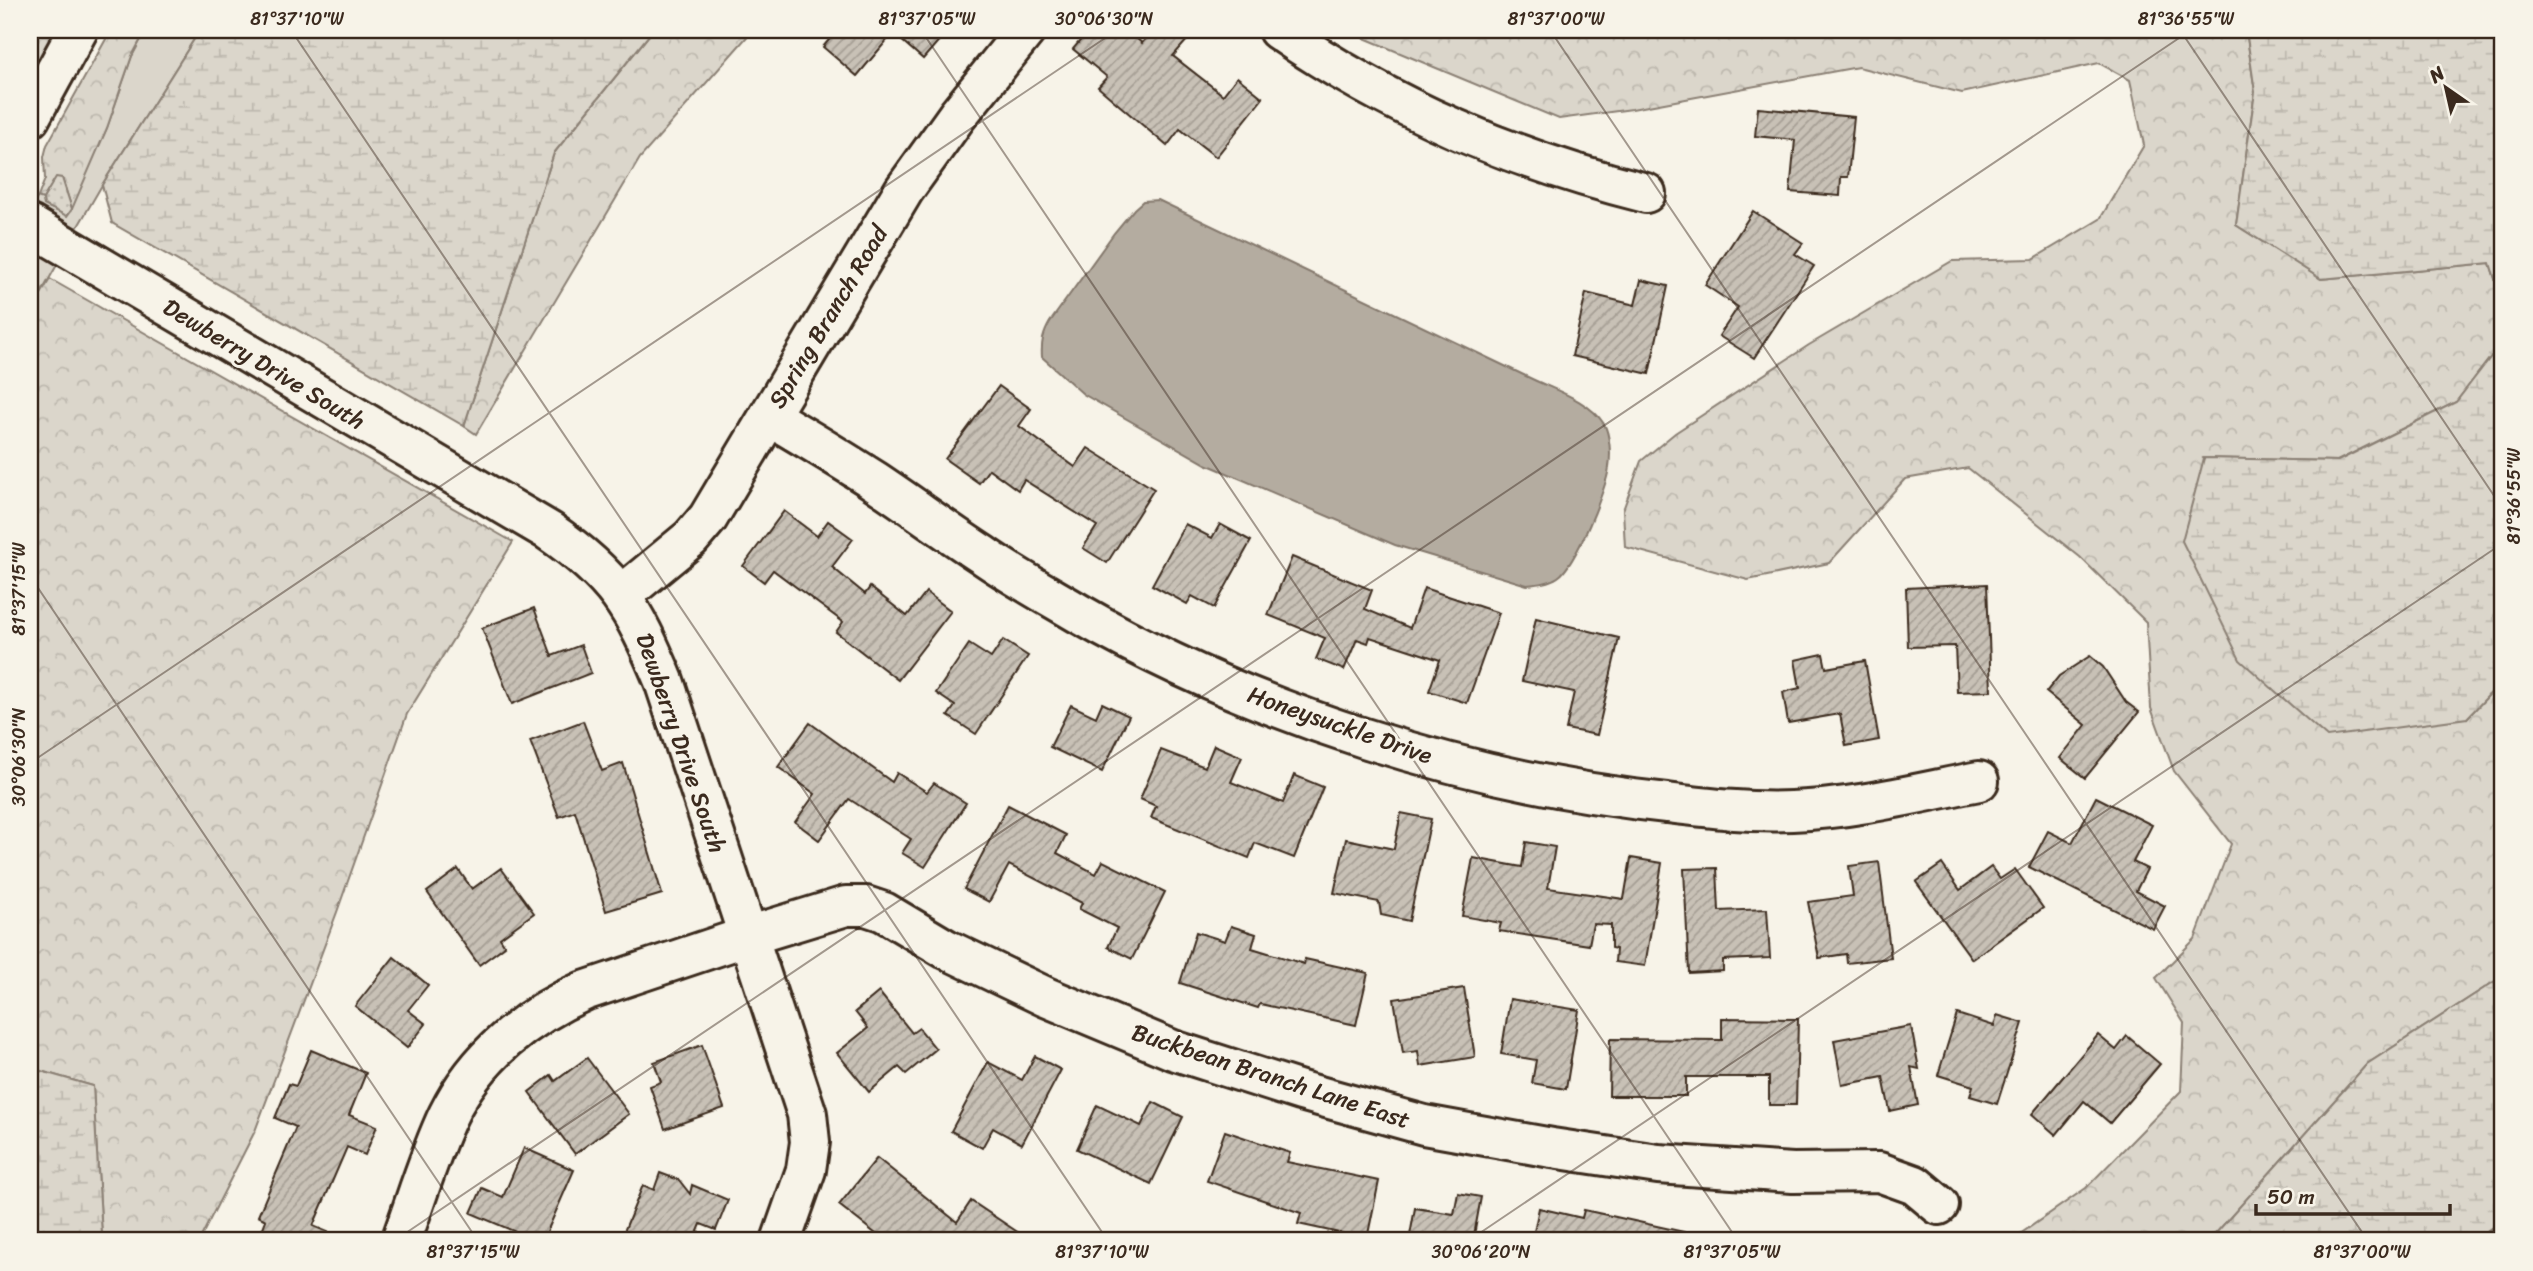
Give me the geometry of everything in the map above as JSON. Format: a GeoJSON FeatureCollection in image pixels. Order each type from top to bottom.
{"type":"FeatureCollection","features":[{"type":"Feature","properties":{"kind":"street"},"geometry":{"type":"LineString","coordinates":[[30,118],[78,30]]}},
{"type":"Feature","properties":{"kind":"street","name":"Spring Branch Road"},"geometry":{"type":"LineString","coordinates":[[622,595],[691,538],[708,517],[904,190],[957,116],[1026,30]]}},
{"type":"Feature","properties":{"kind":"street"},"geometry":{"type":"LineString","coordinates":[[1279,30],[1314,55],[1374,90],[1437,122],[1518,156],[1602,182],[1647,192]]}},
{"type":"Feature","properties":{"kind":"street","name":"Dewberry Drive South"},"geometry":{"type":"LineString","coordinates":[[30,225],[549,531],[581,553],[622,595],[644,633],[664,681],[807,1114],[810,1142],[806,1170],[781,1241]]}},
{"type":"Feature","properties":{"kind":"street","name":"Honeysuckle Drive"},"geometry":{"type":"LineString","coordinates":[[769,415],[874,480],[985,557],[1081,615],[1181,666],[1258,699],[1377,741],[1444,761],[1553,786],[1636,800],[1737,811],[1849,807],[1979,781]]}},
{"type":"Feature","properties":{"kind":"street","name":"Buckbean Branch Lane East"},"geometry":{"type":"LineString","coordinates":[[401,1241],[449,1114],[473,1074],[505,1040],[530,1020],[584,991],[846,906],[866,906],[884,912],[946,949],[1046,997],[1173,1050],[1301,1091],[1424,1125],[1658,1164],[1793,1173],[1879,1172],[1915,1185],[1939,1205]]}},
{"type":"Feature","properties":{"kind":"green space"},"geometry":{"type":"Polygon","coordinates":[[[30,30],[67,30],[30,96],[30,30]]]}},
{"type":"Feature","properties":{"kind":"green space"},"geometry":{"type":"Polygon","coordinates":[[[111,30],[146,30],[132,56],[107,128],[72,209],[62,178],[56,178],[43,199],[38,197],[45,179],[44,157],[47,145],[111,30]]]}},
{"type":"Feature","properties":{"kind":"green space"},"geometry":{"type":"Polygon","coordinates":[[[146,30],[200,30],[73,235],[31,207],[38,197],[43,199],[44,205],[67,215],[107,128],[132,56],[146,30]]]}},
{"type":"Feature","properties":{"kind":"green space"},"geometry":{"type":"Polygon","coordinates":[[[200,30],[653,30],[554,153],[464,426],[112,223],[102,185],[200,30]]]}},
{"type":"Feature","properties":{"kind":"green space"},"geometry":{"type":"Polygon","coordinates":[[[653,30],[753,30],[640,158],[476,434],[464,426],[554,153],[653,30]]]}},
{"type":"Feature","properties":{"kind":"green space"},"geometry":{"type":"Polygon","coordinates":[[[1345,30],[2246,30],[2255,92],[2236,225],[2321,279],[2490,263],[2503,304],[2503,341],[2456,402],[2337,461],[2204,458],[2467,718],[2503,680],[2503,976],[2367,1064],[2209,1241],[2010,1241],[2086,1188],[2181,1091],[2184,1023],[2156,978],[2195,939],[2231,844],[2174,771],[2151,708],[2146,622],[2080,557],[1968,468],[1905,479],[1829,563],[1748,580],[1625,547],[1623,510],[1641,461],[1675,433],[1809,345],[1952,261],[2033,259],[2100,219],[2144,145],[2130,80],[2099,63],[1962,93],[1858,67],[1632,109],[1559,119],[1345,30]]]}},
{"type":"Feature","properties":{"kind":"green space"},"geometry":{"type":"Polygon","coordinates":[[[2246,30],[2503,30],[2503,304],[2490,263],[2321,279],[2236,225],[2255,92],[2246,30]]]}},
{"type":"Feature","properties":{"kind":"green space"},"geometry":{"type":"Polygon","coordinates":[[[56,177],[62,178],[72,209],[67,216],[44,205],[43,199],[56,177]]]}},
{"type":"Feature","properties":{"kind":"green space"},"geometry":{"type":"Polygon","coordinates":[[[30,246],[58,263],[30,313],[30,273],[37,268],[37,262],[30,258],[30,246]]]}},
{"type":"Feature","properties":{"kind":"green space"},"geometry":{"type":"Polygon","coordinates":[[[50,279],[513,542],[407,714],[255,1131],[199,1241],[100,1241],[102,1236],[93,1086],[30,1068],[30,313],[50,279]]]}},
{"type":"Feature","properties":{"kind":"green space"},"geometry":{"type":"Polygon","coordinates":[[[2503,341],[2503,680],[2467,718],[2327,737],[2240,660],[2182,541],[2204,458],[2338,461],[2456,402],[2503,341]]]}},
{"type":"Feature","properties":{"kind":"green space"},"geometry":{"type":"Polygon","coordinates":[[[2503,976],[2503,1241],[2209,1241],[2367,1064],[2503,976]]]}},
{"type":"Feature","properties":{"kind":"green space"},"geometry":{"type":"Polygon","coordinates":[[[30,1068],[93,1086],[102,1236],[100,1241],[30,1241],[30,1068]]]}},
{"type":"Feature","properties":{"kind":"shaded area"},"geometry":{"type":"Polygon","coordinates":[[[1158,200],[1561,392],[1598,416],[1606,428],[1610,445],[1607,477],[1589,526],[1565,570],[1551,581],[1527,585],[1395,545],[1206,464],[1083,394],[1042,357],[1043,339],[1050,322],[1114,233],[1143,201],[1158,200]]]}},
{"type":"Feature","properties":{"kind":"building"},"geometry":{"type":"Polygon","coordinates":[[[837,30],[948,30],[923,59],[893,33],[857,76],[823,47],[837,30]]]}},
{"type":"Feature","properties":{"kind":"building"},"geometry":{"type":"Polygon","coordinates":[[[1089,30],[1126,30],[1142,43],[1153,30],[1177,30],[1188,39],[1173,56],[1223,95],[1237,77],[1263,98],[1216,157],[1180,129],[1167,146],[1098,87],[1107,77],[1073,49],[1089,30]]]}},
{"type":"Feature","properties":{"kind":"building"},"geometry":{"type":"Polygon","coordinates":[[[1758,108],[1854,117],[1848,177],[1841,177],[1840,196],[1790,192],[1795,140],[1755,136],[1758,108]]]}},
{"type":"Feature","properties":{"kind":"building"},"geometry":{"type":"Polygon","coordinates":[[[1753,211],[1803,243],[1795,254],[1814,266],[1754,358],[1719,336],[1738,307],[1705,285],[1753,211]]]}},
{"type":"Feature","properties":{"kind":"building"},"geometry":{"type":"Polygon","coordinates":[[[1641,280],[1668,286],[1649,374],[1572,356],[1586,293],[1635,305],[1641,280]]]}},
{"type":"Feature","properties":{"kind":"building"},"geometry":{"type":"Polygon","coordinates":[[[999,386],[1031,409],[1019,426],[1075,467],[1088,448],[1154,489],[1107,563],[1083,548],[1097,526],[1024,480],[1018,490],[989,469],[979,483],[945,459],[999,386]]]}},
{"type":"Feature","properties":{"kind":"building"},"geometry":{"type":"Polygon","coordinates":[[[784,511],[817,536],[828,521],[853,539],[832,567],[865,594],[870,587],[907,616],[926,592],[951,611],[898,680],[836,632],[843,622],[773,570],[764,582],[743,566],[784,511]]]}},
{"type":"Feature","properties":{"kind":"building"},"geometry":{"type":"Polygon","coordinates":[[[1185,524],[1212,538],[1220,524],[1251,541],[1214,608],[1192,596],[1187,604],[1152,585],[1185,524]]]}},
{"type":"Feature","properties":{"kind":"building"},"geometry":{"type":"Polygon","coordinates":[[[1292,557],[1372,590],[1365,609],[1410,628],[1424,588],[1499,613],[1467,703],[1429,691],[1440,660],[1370,637],[1368,643],[1357,639],[1344,670],[1316,659],[1325,638],[1268,615],[1292,557]]]}},
{"type":"Feature","properties":{"kind":"building"},"geometry":{"type":"Polygon","coordinates":[[[1987,584],[1991,691],[1957,692],[1955,646],[1908,647],[1906,588],[1987,584]]]}},
{"type":"Feature","properties":{"kind":"building"},"geometry":{"type":"Polygon","coordinates":[[[534,608],[552,656],[581,645],[591,673],[512,704],[482,628],[534,608]]]}},
{"type":"Feature","properties":{"kind":"building"},"geometry":{"type":"Polygon","coordinates":[[[1536,618],[1619,638],[1597,735],[1566,729],[1574,692],[1522,681],[1536,618]]]}},
{"type":"Feature","properties":{"kind":"building"},"geometry":{"type":"Polygon","coordinates":[[[1003,640],[1028,656],[976,734],[948,716],[955,706],[936,693],[969,644],[991,658],[1003,640]]]}},
{"type":"Feature","properties":{"kind":"building"},"geometry":{"type":"Polygon","coordinates":[[[1823,654],[1826,668],[1865,661],[1879,740],[1846,746],[1840,714],[1788,723],[1783,692],[1800,688],[1795,660],[1823,654]]]}},
{"type":"Feature","properties":{"kind":"building"},"geometry":{"type":"Polygon","coordinates":[[[2090,656],[2103,667],[2126,702],[2139,712],[2085,778],[2060,758],[2086,725],[2046,692],[2059,676],[2090,656]]]}},
{"type":"Feature","properties":{"kind":"building"},"geometry":{"type":"Polygon","coordinates":[[[1102,703],[1129,716],[1102,772],[1050,747],[1071,705],[1096,717],[1102,703]]]}},
{"type":"Feature","properties":{"kind":"building"},"geometry":{"type":"Polygon","coordinates":[[[583,721],[602,771],[623,763],[662,894],[606,911],[575,811],[559,817],[530,741],[583,721]]]}},
{"type":"Feature","properties":{"kind":"building"},"geometry":{"type":"Polygon","coordinates":[[[810,723],[892,782],[897,773],[927,792],[934,783],[966,803],[925,867],[902,853],[911,839],[849,799],[819,840],[795,822],[815,794],[778,767],[810,723]]]}},
{"type":"Feature","properties":{"kind":"building"},"geometry":{"type":"Polygon","coordinates":[[[1214,745],[1242,757],[1231,782],[1283,803],[1294,775],[1323,787],[1294,858],[1255,843],[1249,858],[1151,818],[1156,806],[1140,799],[1161,750],[1205,767],[1214,745]]]}},
{"type":"Feature","properties":{"kind":"building"},"geometry":{"type":"Polygon","coordinates":[[[2096,797],[2152,825],[2133,862],[2147,869],[2136,891],[2165,906],[2153,929],[2029,867],[2048,831],[2072,843],[2096,797]]]}},
{"type":"Feature","properties":{"kind":"building"},"geometry":{"type":"Polygon","coordinates":[[[1008,805],[1066,835],[1057,853],[1096,874],[1103,861],[1165,892],[1132,959],[1108,947],[1117,928],[1079,909],[1082,903],[1009,865],[989,902],[964,889],[1008,805]]]}},
{"type":"Feature","properties":{"kind":"building"},"geometry":{"type":"Polygon","coordinates":[[[1401,813],[1431,819],[1409,921],[1381,915],[1379,902],[1334,893],[1346,839],[1394,849],[1401,813]]]}},
{"type":"Feature","properties":{"kind":"building"},"geometry":{"type":"Polygon","coordinates":[[[1526,842],[1555,847],[1548,888],[1624,899],[1631,858],[1662,863],[1645,966],[1615,962],[1616,949],[1611,948],[1611,925],[1593,924],[1589,945],[1499,931],[1501,923],[1462,916],[1473,858],[1522,867],[1526,842]]]}},
{"type":"Feature","properties":{"kind":"building"},"geometry":{"type":"Polygon","coordinates":[[[1879,862],[1891,958],[1847,963],[1846,954],[1819,958],[1808,902],[1853,896],[1849,866],[1879,862]]]}},
{"type":"Feature","properties":{"kind":"building"},"geometry":{"type":"Polygon","coordinates":[[[1942,864],[1960,890],[1991,867],[2000,879],[2015,869],[2043,908],[1972,959],[1916,882],[1942,864]]]}},
{"type":"Feature","properties":{"kind":"building"},"geometry":{"type":"Polygon","coordinates":[[[501,868],[534,913],[500,938],[505,946],[479,965],[427,892],[458,869],[472,889],[501,868]]]}},
{"type":"Feature","properties":{"kind":"building"},"geometry":{"type":"Polygon","coordinates":[[[1717,868],[1719,911],[1767,909],[1770,958],[1723,960],[1723,971],[1689,973],[1684,869],[1717,868]]]}},
{"type":"Feature","properties":{"kind":"building"},"geometry":{"type":"Polygon","coordinates":[[[1231,926],[1256,934],[1252,948],[1304,964],[1305,959],[1368,973],[1356,1025],[1260,1004],[1258,1008],[1180,983],[1196,932],[1225,941],[1231,926]]]}},
{"type":"Feature","properties":{"kind":"building"},"geometry":{"type":"Polygon","coordinates":[[[394,957],[428,985],[408,1010],[426,1024],[407,1048],[355,1006],[394,957]]]}},
{"type":"Feature","properties":{"kind":"building"},"geometry":{"type":"Polygon","coordinates":[[[1464,988],[1475,1057],[1420,1066],[1418,1051],[1403,1053],[1394,999],[1464,988]]]}},
{"type":"Feature","properties":{"kind":"building"},"geometry":{"type":"Polygon","coordinates":[[[879,992],[912,1033],[919,1028],[936,1049],[906,1074],[899,1067],[869,1092],[837,1053],[868,1028],[855,1012],[879,992]]]}},
{"type":"Feature","properties":{"kind":"building"},"geometry":{"type":"Polygon","coordinates":[[[1510,999],[1579,1010],[1566,1089],[1532,1083],[1536,1060],[1501,1054],[1510,999]]]}},
{"type":"Feature","properties":{"kind":"building"},"geometry":{"type":"Polygon","coordinates":[[[1957,1014],[1994,1026],[1997,1015],[2023,1023],[1997,1104],[1970,1096],[1973,1086],[1938,1075],[1957,1014]]]}},
{"type":"Feature","properties":{"kind":"building"},"geometry":{"type":"Polygon","coordinates":[[[1722,1018],[1798,1019],[1796,1105],[1769,1105],[1769,1077],[1686,1077],[1686,1096],[1609,1096],[1610,1039],[1722,1040],[1722,1018]]]}},
{"type":"Feature","properties":{"kind":"building"},"geometry":{"type":"Polygon","coordinates":[[[1911,1026],[1919,1069],[1911,1067],[1918,1105],[1890,1111],[1883,1077],[1842,1085],[1834,1040],[1911,1026]]]}},
{"type":"Feature","properties":{"kind":"building"},"geometry":{"type":"Polygon","coordinates":[[[2098,1035],[2116,1050],[2127,1036],[2160,1064],[2110,1123],[2084,1101],[2056,1135],[2032,1114],[2098,1035]]]}},
{"type":"Feature","properties":{"kind":"building"},"geometry":{"type":"Polygon","coordinates":[[[702,1045],[724,1108],[665,1129],[650,1086],[661,1082],[654,1062],[702,1045]]]}},
{"type":"Feature","properties":{"kind":"building"},"geometry":{"type":"Polygon","coordinates":[[[311,1050],[366,1073],[349,1115],[377,1126],[365,1155],[347,1147],[313,1226],[349,1241],[281,1241],[261,1233],[266,1220],[258,1216],[296,1127],[275,1118],[289,1084],[296,1086],[311,1050]]]}},
{"type":"Feature","properties":{"kind":"building"},"geometry":{"type":"Polygon","coordinates":[[[1035,1056],[1061,1070],[1022,1144],[993,1128],[982,1148],[951,1131],[988,1062],[1022,1080],[1035,1056]]]}},
{"type":"Feature","properties":{"kind":"building"},"geometry":{"type":"Polygon","coordinates":[[[587,1058],[629,1114],[575,1154],[529,1092],[551,1075],[555,1081],[587,1058]]]}},
{"type":"Feature","properties":{"kind":"building"},"geometry":{"type":"Polygon","coordinates":[[[1153,1102],[1183,1117],[1151,1184],[1077,1149],[1097,1105],[1141,1126],[1153,1102]]]}},
{"type":"Feature","properties":{"kind":"building"},"geometry":{"type":"Polygon","coordinates":[[[1225,1131],[1290,1153],[1287,1162],[1379,1181],[1367,1239],[1298,1224],[1301,1213],[1207,1181],[1225,1131]]]}},
{"type":"Feature","properties":{"kind":"building"},"geometry":{"type":"Polygon","coordinates":[[[524,1148],[574,1170],[543,1241],[537,1241],[471,1213],[482,1188],[503,1197],[524,1148]]]}},
{"type":"Feature","properties":{"kind":"building"},"geometry":{"type":"Polygon","coordinates":[[[877,1158],[957,1222],[971,1201],[1031,1241],[885,1241],[839,1205],[877,1158]]]}},
{"type":"Feature","properties":{"kind":"building"},"geometry":{"type":"Polygon","coordinates":[[[660,1173],[679,1180],[690,1194],[692,1185],[728,1200],[716,1230],[701,1224],[694,1241],[641,1241],[623,1234],[643,1185],[654,1190],[660,1173]]]}},
{"type":"Feature","properties":{"kind":"building"},"geometry":{"type":"Polygon","coordinates":[[[1458,1193],[1481,1197],[1473,1241],[1409,1241],[1415,1208],[1454,1214],[1458,1193]]]}},
{"type":"Feature","properties":{"kind":"building"},"geometry":{"type":"Polygon","coordinates":[[[1539,1208],[1582,1218],[1584,1210],[1684,1232],[1683,1241],[1532,1241],[1539,1208]]]}},
{"type":"Feature","properties":{"kind":"waterway"},"geometry":{"type":"LineString","coordinates":[[2478,1241],[2503,1223]]}}]}
